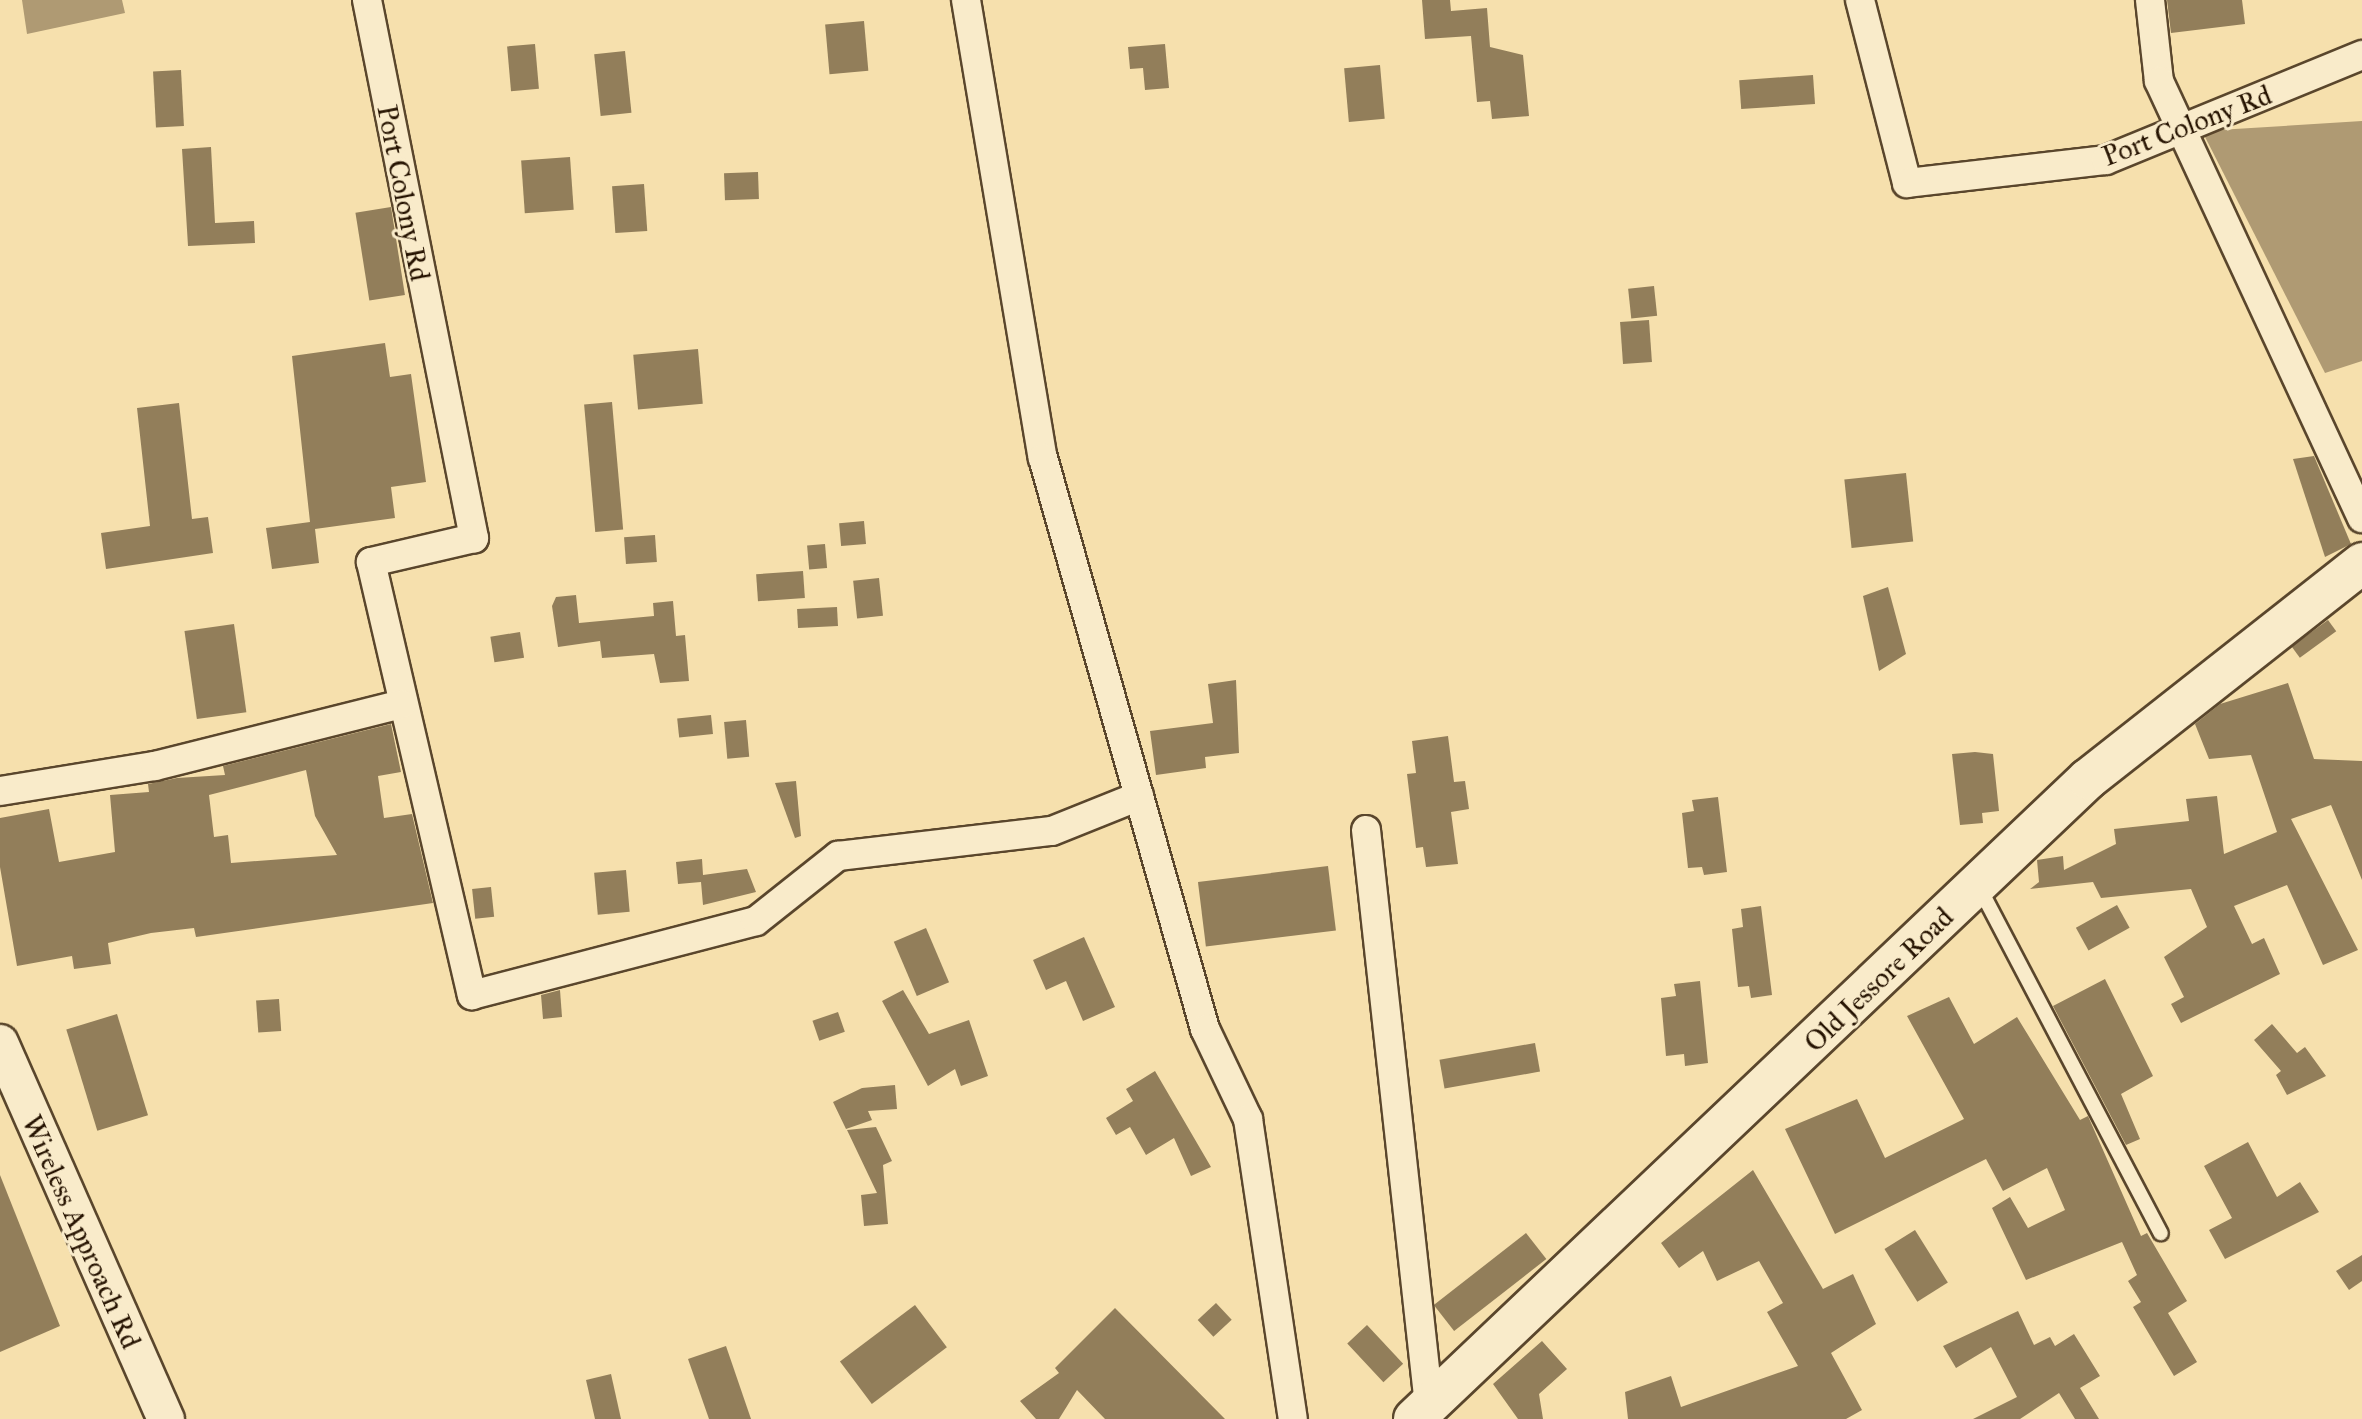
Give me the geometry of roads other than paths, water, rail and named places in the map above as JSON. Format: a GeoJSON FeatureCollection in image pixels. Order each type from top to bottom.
{"type":"FeatureCollection","features":[{"type":"Feature","properties":{"kind":"main road","name":"Old Jessore Road"},"geometry":{"type":"LineString","coordinates":[[1421,1412],[2088,779],[2362,563]]}},
{"type":"Feature","properties":{"kind":"street","name":"Port Colony Rd"},"geometry":{"type":"LineString","coordinates":[[367,0],[439,385],[474,538],[371,562],[401,704]]}},
{"type":"Feature","properties":{"kind":"street"},"geometry":{"type":"LineString","coordinates":[[966,0],[1043,458],[1205,1029],[1248,1119],[1293,1419]]}},
{"type":"Feature","properties":{"kind":"street","name":"Port Colony Rd"},"geometry":{"type":"LineString","coordinates":[[1860,0],[1907,183],[2106,160],[2181,135],[2362,55]]}},
{"type":"Feature","properties":{"kind":"street"},"geometry":{"type":"LineString","coordinates":[[2150,0],[2159,81],[2181,135],[2362,518]]}},
{"type":"Feature","properties":{"kind":"street"},"geometry":{"type":"LineString","coordinates":[[0,791],[155,766],[401,704],[472,995],[756,921],[838,856],[1052,831],[1139,796]]}},
{"type":"Feature","properties":{"kind":"street"},"geometry":{"type":"LineString","coordinates":[[1366,830],[1421,1412]]}},
{"type":"Feature","properties":{"kind":"street","name":"Wireless Approach Rd"},"geometry":{"type":"LineString","coordinates":[[0,1043],[7,1086],[166,1419]]}},
{"type":"Feature","properties":{"kind":"lane"},"geometry":{"type":"LineString","coordinates":[[1978,885],[2161,1233]]}}]}
